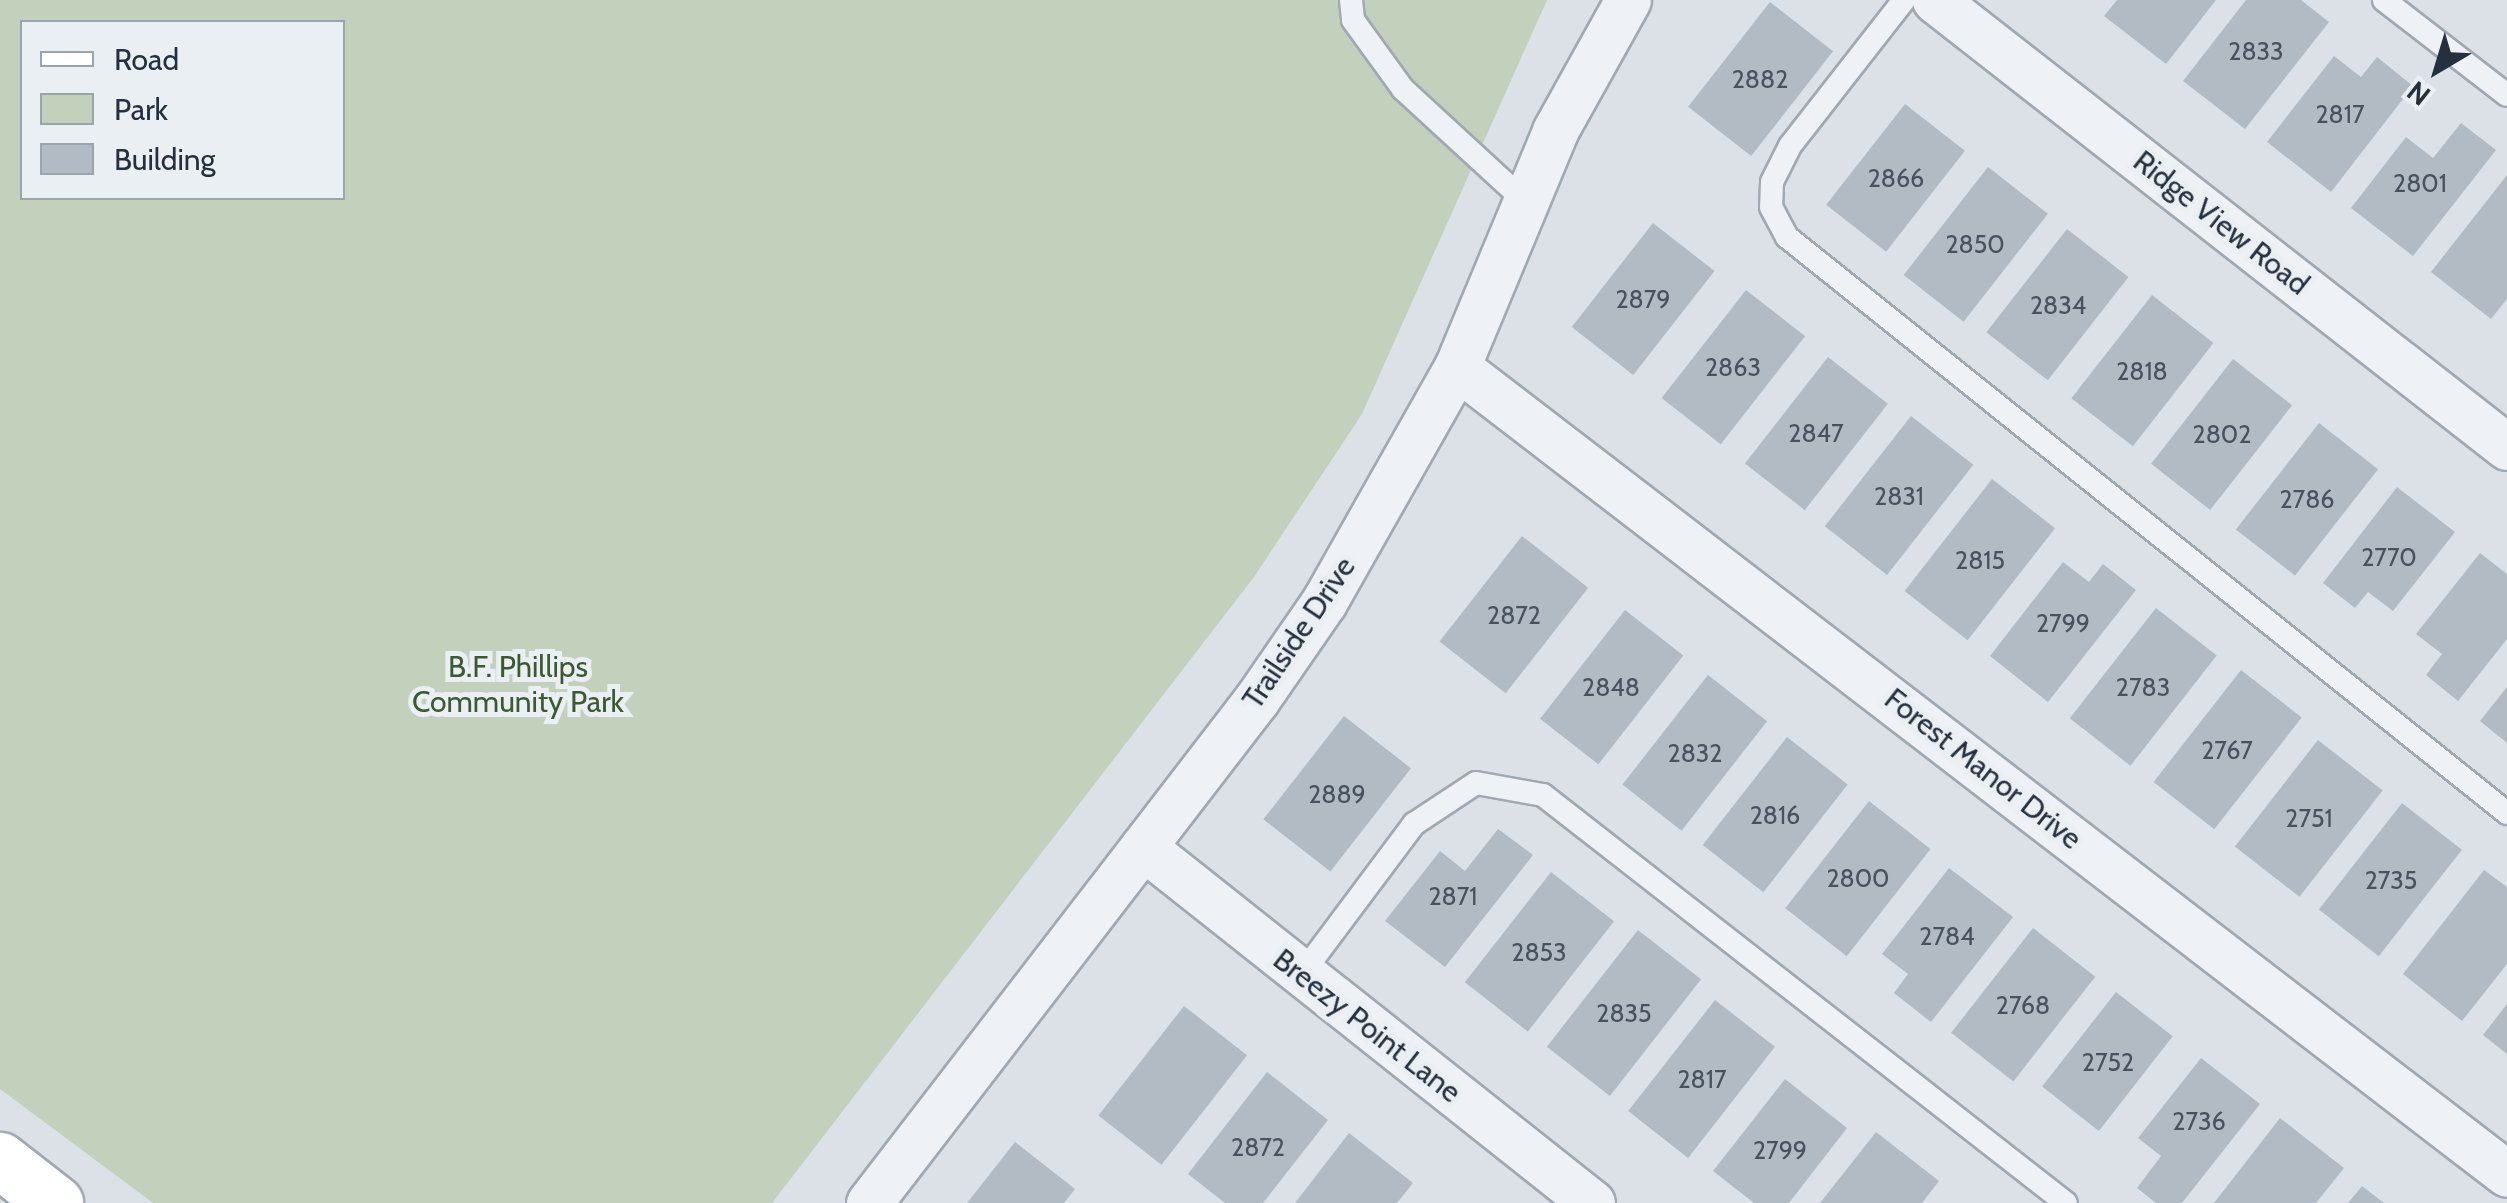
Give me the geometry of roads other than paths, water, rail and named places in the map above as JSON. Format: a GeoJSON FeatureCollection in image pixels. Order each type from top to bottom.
{"type":"FeatureCollection","features":[{"type":"Feature","properties":{"kind":"street","name":"Trailside Drive"},"geometry":{"type":"LineString","coordinates":[[870,1203],[1143,847],[1324,602],[1457,367],[1555,130],[1628,0]]}},
{"type":"Feature","properties":{"kind":"street","name":"Ridge View Road"},"geometry":{"type":"LineString","coordinates":[[1935,0],[2507,447]]}},
{"type":"Feature","properties":{"kind":"street","name":"Forest Manor Drive"},"geometry":{"type":"LineString","coordinates":[[1457,367],[2507,1174]]}},
{"type":"Feature","properties":{"kind":"street","name":"Breezy Point Lane"},"geometry":{"type":"LineString","coordinates":[[1143,847],[1592,1203]]}},
{"type":"Feature","properties":{"kind":"street"},"geometry":{"type":"LineString","coordinates":[[0,1160],[55,1203]]}},
{"type":"Feature","properties":{"kind":"lane"},"geometry":{"type":"LineString","coordinates":[[1350,0],[1353,20],[1404,89],[1526,202]]}},
{"type":"Feature","properties":{"kind":"lane"},"geometry":{"type":"LineString","coordinates":[[1904,0],[1790,146],[1772,182],[1771,207],[1786,237],[2507,812]]}},
{"type":"Feature","properties":{"kind":"lane"},"geometry":{"type":"LineString","coordinates":[[2384,0],[2507,95]]}},
{"type":"Feature","properties":{"kind":"lane"},"geometry":{"type":"LineString","coordinates":[[1302,975],[1414,824],[1476,783],[1543,795],[2066,1203]]}},
{"type":"Feature","properties":{"kind":"park label","name":"B.F. Phillips Community Park"},"geometry":{"type":"Point","coordinates":[518,684]}}]}
